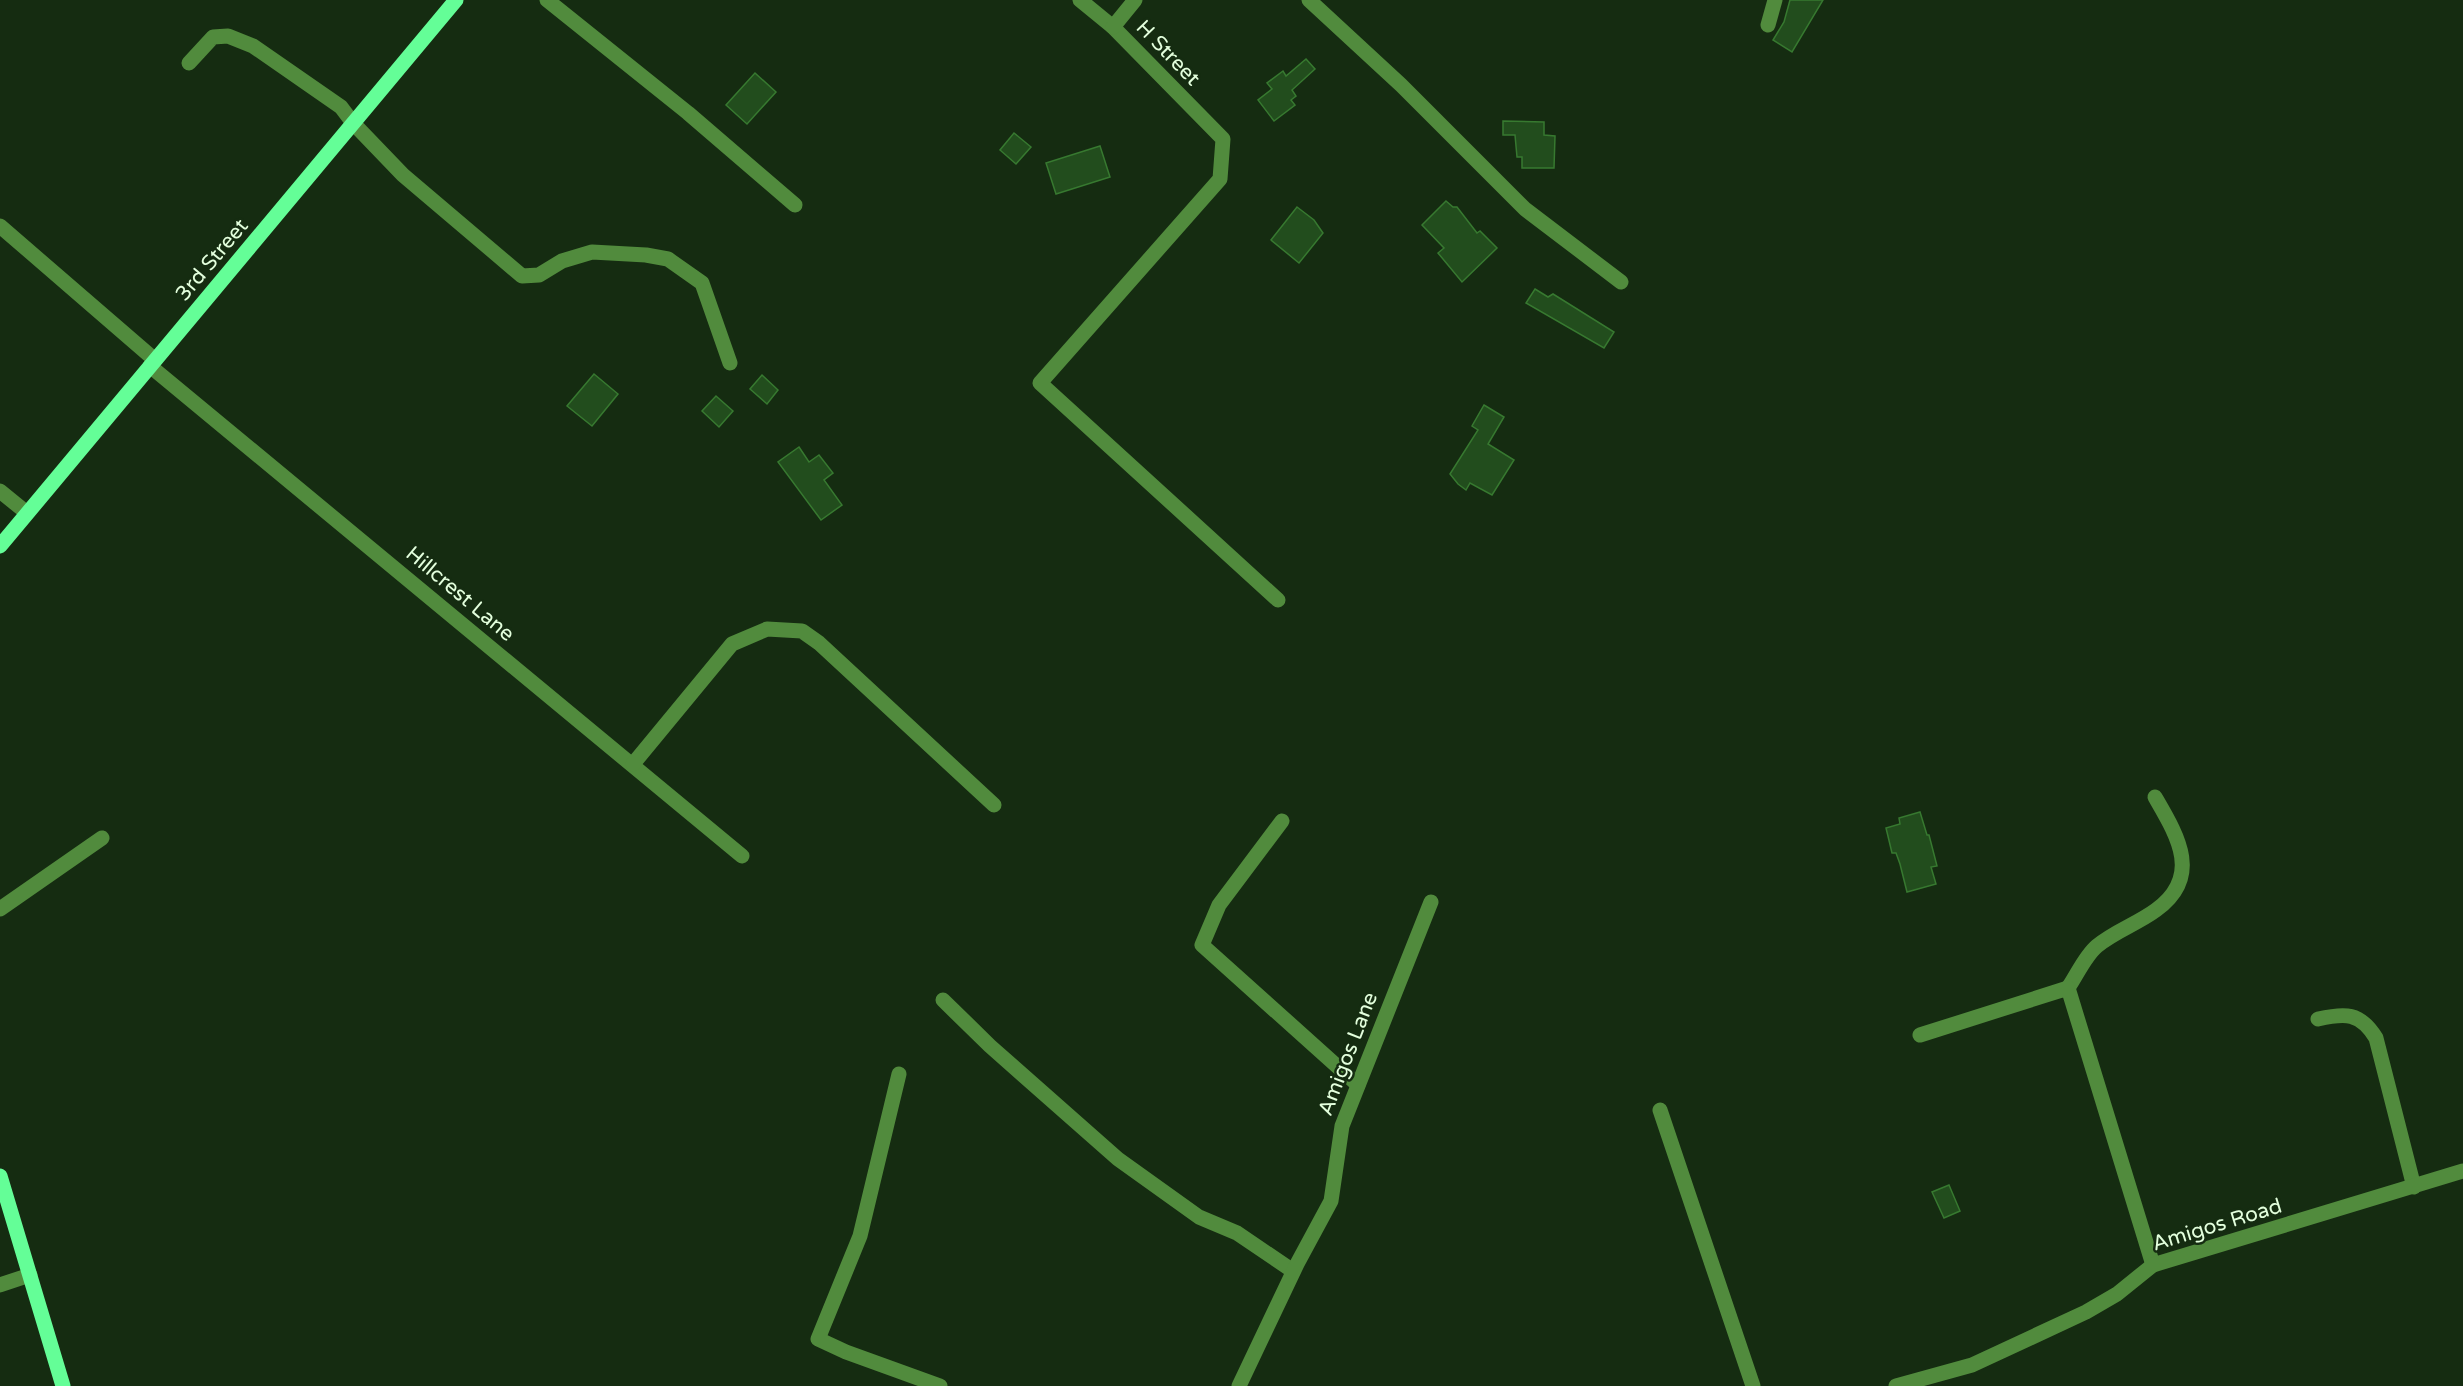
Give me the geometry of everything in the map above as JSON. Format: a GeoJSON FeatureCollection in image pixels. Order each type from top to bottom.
{"type":"FeatureCollection","features":[{"type":"Feature","properties":{"kind":"main road","name":"3rd Street"},"geometry":{"type":"LineString","coordinates":[[0,546],[456,0]]}},
{"type":"Feature","properties":{"kind":"main road"},"geometry":{"type":"LineString","coordinates":[[0,1176],[63,1386]]}},
{"type":"Feature","properties":{"kind":"street"},"geometry":{"type":"LineString","coordinates":[[548,0],[688,113],[795,206]]}},
{"type":"Feature","properties":{"kind":"street","name":"H Street"},"geometry":{"type":"LineString","coordinates":[[1080,0],[1113,27],[1223,139],[1220,178],[1040,383],[1278,600]]}},
{"type":"Feature","properties":{"kind":"street"},"geometry":{"type":"LineString","coordinates":[[1113,27],[1135,0]]}},
{"type":"Feature","properties":{"kind":"street"},"geometry":{"type":"LineString","coordinates":[[1309,0],[1401,85],[1525,209],[1621,282]]}},
{"type":"Feature","properties":{"kind":"street"},"geometry":{"type":"LineString","coordinates":[[1768,25],[1775,0]]}},
{"type":"Feature","properties":{"kind":"street"},"geometry":{"type":"LineString","coordinates":[[189,63],[213,37],[228,36],[253,46],[341,107],[353,123],[403,175],[522,276],[539,275],[562,261],[592,252],[646,255],[668,259],[702,283],[730,363]]}},
{"type":"Feature","properties":{"kind":"street","name":"Hillcrest Lane"},"geometry":{"type":"LineString","coordinates":[[0,226],[153,363],[742,856]]}},
{"type":"Feature","properties":{"kind":"street"},"geometry":{"type":"LineString","coordinates":[[0,491],[27,513]]}},
{"type":"Feature","properties":{"kind":"street"},"geometry":{"type":"LineString","coordinates":[[633,764],[732,644],[766,629],[802,631],[819,643],[994,804]]}},
{"type":"Feature","properties":{"kind":"street"},"geometry":{"type":"LineString","coordinates":[[1920,1035],[2068,988],[2095,948],[2114,933],[2156,910],[2170,896],[2180,878],[2183,857],[2178,836],[2155,797]]}},
{"type":"Feature","properties":{"kind":"street"},"geometry":{"type":"LineString","coordinates":[[1281,821],[1219,905],[1202,945],[1358,1085]]}},
{"type":"Feature","properties":{"kind":"street"},"geometry":{"type":"LineString","coordinates":[[0,909],[102,838]]}},
{"type":"Feature","properties":{"kind":"street","name":"Amigos Lane"},"geometry":{"type":"LineString","coordinates":[[1239,1386],[1293,1272],[1331,1201],[1342,1126],[1431,902]]}},
{"type":"Feature","properties":{"kind":"street"},"geometry":{"type":"LineString","coordinates":[[2068,988],[2153,1265]]}},
{"type":"Feature","properties":{"kind":"street"},"geometry":{"type":"LineString","coordinates":[[943,1000],[990,1046],[1118,1160],[1199,1217],[1237,1233],[1293,1272]]}},
{"type":"Feature","properties":{"kind":"street"},"geometry":{"type":"LineString","coordinates":[[2318,1019],[2353,1016],[2368,1025],[2376,1038],[2414,1187]]}},
{"type":"Feature","properties":{"kind":"street"},"geometry":{"type":"LineString","coordinates":[[899,1074],[860,1236],[818,1339],[846,1352],[940,1386]]}},
{"type":"Feature","properties":{"kind":"street"},"geometry":{"type":"LineString","coordinates":[[1660,1110],[1754,1386]]}},
{"type":"Feature","properties":{"kind":"street","name":"Amigos Road"},"geometry":{"type":"LineString","coordinates":[[1896,1386],[1972,1365],[2086,1312],[2117,1294],[2153,1265],[2463,1171]]}},
{"type":"Feature","properties":{"kind":"street"},"geometry":{"type":"LineString","coordinates":[[0,1285],[30,1275]]}},
{"type":"Feature","properties":{"kind":"building"},"geometry":{"type":"Polygon","coordinates":[[[1790,0],[1823,0],[1792,52],[1773,40],[1784,22],[1790,0]]]}},
{"type":"Feature","properties":{"kind":"building"},"geometry":{"type":"Polygon","coordinates":[[[1306,59],[1315,69],[1292,90],[1296,96],[1291,100],[1295,105],[1274,121],[1258,100],[1272,89],[1267,83],[1283,71],[1286,76],[1306,59]]]}},
{"type":"Feature","properties":{"kind":"building"},"geometry":{"type":"Polygon","coordinates":[[[755,73],[776,92],[747,124],[726,105],[755,73]]]}},
{"type":"Feature","properties":{"kind":"building"},"geometry":{"type":"Polygon","coordinates":[[[1503,121],[1544,122],[1544,135],[1555,136],[1554,168],[1522,168],[1522,157],[1517,157],[1515,135],[1503,135],[1503,121]]]}},
{"type":"Feature","properties":{"kind":"building"},"geometry":{"type":"Polygon","coordinates":[[[1014,133],[1031,147],[1016,164],[1000,150],[1014,133]]]}},
{"type":"Feature","properties":{"kind":"building"},"geometry":{"type":"Polygon","coordinates":[[[1100,146],[1110,177],[1056,194],[1046,163],[1100,146]]]}},
{"type":"Feature","properties":{"kind":"building"},"geometry":{"type":"Polygon","coordinates":[[[1446,201],[1453,207],[1457,207],[1477,233],[1480,231],[1497,248],[1462,282],[1438,253],[1444,248],[1422,225],[1446,201]]]}},
{"type":"Feature","properties":{"kind":"building"},"geometry":{"type":"Polygon","coordinates":[[[1297,207],[1314,220],[1323,233],[1299,263],[1271,240],[1297,207]]]}},
{"type":"Feature","properties":{"kind":"building"},"geometry":{"type":"Polygon","coordinates":[[[1535,289],[1548,297],[1553,294],[1614,332],[1604,348],[1526,303],[1535,289]]]}},
{"type":"Feature","properties":{"kind":"building"},"geometry":{"type":"Polygon","coordinates":[[[594,374],[618,394],[592,426],[567,406],[594,374]]]}},
{"type":"Feature","properties":{"kind":"building"},"geometry":{"type":"Polygon","coordinates":[[[762,375],[778,390],[767,404],[750,389],[762,375]]]}},
{"type":"Feature","properties":{"kind":"building"},"geometry":{"type":"Polygon","coordinates":[[[716,396],[733,411],[719,427],[702,411],[716,396]]]}},
{"type":"Feature","properties":{"kind":"building"},"geometry":{"type":"Polygon","coordinates":[[[1484,405],[1504,417],[1488,444],[1514,460],[1492,495],[1470,483],[1466,490],[1450,474],[1478,430],[1472,426],[1484,405]]]}},
{"type":"Feature","properties":{"kind":"building"},"geometry":{"type":"Polygon","coordinates":[[[799,447],[809,462],[819,455],[833,473],[824,480],[842,505],[821,520],[778,462],[799,447]]]}},
{"type":"Feature","properties":{"kind":"building"},"geometry":{"type":"Polygon","coordinates":[[[1920,812],[1937,866],[1931,867],[1936,884],[1907,892],[1896,853],[1892,853],[1886,828],[1900,824],[1899,818],[1920,812]]]}},
{"type":"Feature","properties":{"kind":"building"},"geometry":{"type":"Polygon","coordinates":[[[1949,1185],[1960,1211],[1944,1218],[1932,1192],[1949,1185]]]}}]}
